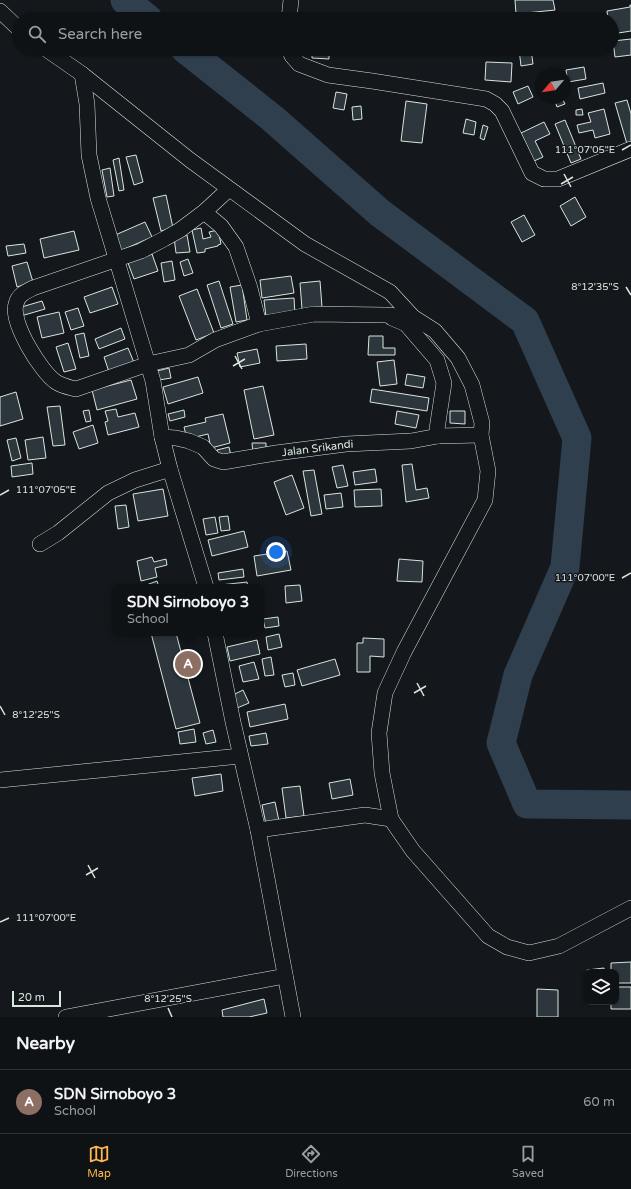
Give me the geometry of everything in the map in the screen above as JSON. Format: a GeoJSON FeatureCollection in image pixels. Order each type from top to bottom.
{"type":"FeatureCollection","features":[{"type":"Feature","properties":{"kind":"street"},"geometry":{"type":"LineString","coordinates":[[290,12],[291,0]]}},
{"type":"Feature","properties":{"kind":"street"},"geometry":{"type":"LineString","coordinates":[[0,11],[12,22]]}},
{"type":"Feature","properties":{"kind":"street"},"geometry":{"type":"LineString","coordinates":[[56,56],[82,74],[190,160],[305,244],[390,292],[414,317],[435,331],[458,358],[472,385],[482,423],[481,435],[488,471],[485,500],[404,652],[385,693],[379,733],[382,773],[391,819],[413,851],[488,936],[507,947],[528,953],[559,946],[631,908]]}},
{"type":"Feature","properties":{"kind":"street"},"geometry":{"type":"LineString","coordinates":[[292,56],[298,64],[328,76],[372,81],[486,99],[495,104],[502,111],[532,173],[544,179],[558,179],[631,149]]}},
{"type":"Feature","properties":{"kind":"street"},"geometry":{"type":"LineString","coordinates":[[82,74],[87,104],[89,155],[98,198],[153,381],[162,437],[170,469],[205,584]]}},
{"type":"Feature","properties":{"kind":"street"},"geometry":{"type":"LineString","coordinates":[[229,189],[204,212],[180,230],[164,239],[117,260],[33,288],[24,292],[18,298],[15,306],[15,313],[22,334],[40,365],[48,375],[56,382],[76,389],[148,364],[189,355],[215,340],[259,324],[314,314],[414,317]]}},
{"type":"Feature","properties":{"kind":"street"},"geometry":{"type":"LineString","coordinates":[[204,212],[221,226],[236,247],[250,288],[259,324]]}},
{"type":"Feature","properties":{"kind":"street"},"geometry":{"type":"LineString","coordinates":[[385,315],[406,324],[437,360],[444,383],[437,428],[438,436]]}},
{"type":"Feature","properties":{"kind":"street","name":"Jalan Srikandi"},"geometry":{"type":"LineString","coordinates":[[162,437],[189,441],[203,447],[214,459],[223,462],[276,452],[346,444],[411,442],[438,436],[481,435]]}},
{"type":"Feature","properties":{"kind":"street"},"geometry":{"type":"LineString","coordinates":[[40,544],[58,533],[108,493],[135,480],[170,469]]}},
{"type":"Feature","properties":{"kind":"street"},"geometry":{"type":"LineString","coordinates":[[216,636],[240,756],[258,830],[293,1017]]}},
{"type":"Feature","properties":{"kind":"street"},"geometry":{"type":"LineString","coordinates":[[0,780],[240,756]]}},
{"type":"Feature","properties":{"kind":"street"},"geometry":{"type":"LineString","coordinates":[[258,830],[365,815],[391,819]]}},
{"type":"Feature","properties":{"kind":"street"},"geometry":{"type":"LineString","coordinates":[[66,1017],[285,976]]}},
{"type":"Feature","properties":{"kind":"building"},"geometry":{"type":"Polygon","coordinates":[[[515,0],[553,0],[555,10],[536,12],[516,12],[515,0]]]}},
{"type":"Feature","properties":{"kind":"building"},"geometry":{"type":"Polygon","coordinates":[[[631,5],[631,31],[619,33],[619,12],[607,11],[630,7],[631,5]]]}},
{"type":"Feature","properties":{"kind":"building"},"geometry":{"type":"Polygon","coordinates":[[[631,39],[631,55],[615,57],[619,56],[619,40],[631,39]]]}},
{"type":"Feature","properties":{"kind":"building"},"geometry":{"type":"Polygon","coordinates":[[[312,56],[329,56],[329,59],[312,58],[312,56]]]}},
{"type":"Feature","properties":{"kind":"building"},"geometry":{"type":"Polygon","coordinates":[[[520,56],[532,56],[533,64],[521,66],[520,56]]]}},
{"type":"Feature","properties":{"kind":"building"},"geometry":{"type":"Polygon","coordinates":[[[486,62],[512,63],[511,82],[485,80],[486,62]]]}},
{"type":"Feature","properties":{"kind":"building"},"geometry":{"type":"Polygon","coordinates":[[[584,67],[586,79],[571,82],[571,69],[584,67]]]}},
{"type":"Feature","properties":{"kind":"building"},"geometry":{"type":"Polygon","coordinates":[[[603,83],[605,93],[580,99],[578,88],[603,83]]]}},
{"type":"Feature","properties":{"kind":"building"},"geometry":{"type":"Polygon","coordinates":[[[528,86],[533,97],[518,104],[513,92],[528,86]]]}},
{"type":"Feature","properties":{"kind":"building"},"geometry":{"type":"Polygon","coordinates":[[[336,92],[347,94],[344,110],[333,108],[336,92]]]}},
{"type":"Feature","properties":{"kind":"building"},"geometry":{"type":"Polygon","coordinates":[[[627,100],[631,114],[631,143],[627,144],[615,103],[627,100]]]}},
{"type":"Feature","properties":{"kind":"building"},"geometry":{"type":"Polygon","coordinates":[[[406,101],[427,104],[422,143],[401,141],[406,101]]]}},
{"type":"Feature","properties":{"kind":"building"},"geometry":{"type":"Polygon","coordinates":[[[556,104],[565,104],[557,107],[556,104]]]}},
{"type":"Feature","properties":{"kind":"building"},"geometry":{"type":"Polygon","coordinates":[[[361,106],[362,119],[353,120],[352,107],[361,106]]]}},
{"type":"Feature","properties":{"kind":"building"},"geometry":{"type":"Polygon","coordinates":[[[582,109],[583,115],[576,115],[576,110],[582,109]]]}},
{"type":"Feature","properties":{"kind":"building"},"geometry":{"type":"Polygon","coordinates":[[[604,109],[610,134],[595,138],[593,130],[579,133],[577,125],[591,122],[588,113],[604,109]]]}},
{"type":"Feature","properties":{"kind":"building"},"geometry":{"type":"Polygon","coordinates":[[[466,119],[476,122],[474,135],[463,133],[466,119]]]}},
{"type":"Feature","properties":{"kind":"building"},"geometry":{"type":"Polygon","coordinates":[[[565,120],[581,159],[571,163],[555,124],[565,120]]]}},
{"type":"Feature","properties":{"kind":"building"},"geometry":{"type":"Polygon","coordinates":[[[544,122],[550,134],[535,141],[543,157],[534,161],[521,133],[544,122]]]}},
{"type":"Feature","properties":{"kind":"building"},"geometry":{"type":"Polygon","coordinates":[[[483,125],[488,127],[484,140],[480,138],[483,125]]]}},
{"type":"Feature","properties":{"kind":"building"},"geometry":{"type":"Polygon","coordinates":[[[136,155],[143,182],[134,185],[126,157],[136,155]]]}},
{"type":"Feature","properties":{"kind":"building"},"geometry":{"type":"Polygon","coordinates":[[[119,158],[124,190],[119,191],[113,160],[119,158]]]}},
{"type":"Feature","properties":{"kind":"building"},"geometry":{"type":"Polygon","coordinates":[[[110,168],[114,196],[107,197],[102,170],[110,168]]]}},
{"type":"Feature","properties":{"kind":"building"},"geometry":{"type":"Polygon","coordinates":[[[166,195],[173,228],[161,231],[153,198],[166,195]]]}},
{"type":"Feature","properties":{"kind":"building"},"geometry":{"type":"Polygon","coordinates":[[[575,197],[586,217],[571,226],[560,206],[575,197]]]}},
{"type":"Feature","properties":{"kind":"building"},"geometry":{"type":"Polygon","coordinates":[[[524,215],[535,235],[522,242],[511,222],[524,215]]]}},
{"type":"Feature","properties":{"kind":"building"},"geometry":{"type":"Polygon","coordinates":[[[145,222],[152,237],[120,251],[113,236],[145,222]]]}},
{"type":"Feature","properties":{"kind":"building"},"geometry":{"type":"Polygon","coordinates":[[[201,228],[203,239],[211,237],[209,232],[218,230],[221,244],[205,249],[205,252],[197,253],[192,230],[201,228]]]}},
{"type":"Feature","properties":{"kind":"building"},"geometry":{"type":"Polygon","coordinates":[[[74,231],[79,250],[44,258],[40,239],[74,231]]]}},
{"type":"Feature","properties":{"kind":"building"},"geometry":{"type":"Polygon","coordinates":[[[187,235],[190,252],[176,253],[174,237],[187,235]]]}},
{"type":"Feature","properties":{"kind":"building"},"geometry":{"type":"Polygon","coordinates":[[[24,244],[26,253],[8,256],[6,246],[24,244]]]}},
{"type":"Feature","properties":{"kind":"building"},"geometry":{"type":"Polygon","coordinates":[[[152,254],[158,271],[134,279],[128,263],[152,254]]]}},
{"type":"Feature","properties":{"kind":"building"},"geometry":{"type":"Polygon","coordinates":[[[188,259],[193,273],[184,276],[180,262],[188,259]]]}},
{"type":"Feature","properties":{"kind":"building"},"geometry":{"type":"Polygon","coordinates":[[[172,261],[175,280],[164,282],[161,263],[172,261]]]}},
{"type":"Feature","properties":{"kind":"building"},"geometry":{"type":"Polygon","coordinates":[[[27,262],[33,282],[17,287],[12,266],[27,262]]]}},
{"type":"Feature","properties":{"kind":"building"},"geometry":{"type":"Polygon","coordinates":[[[291,276],[294,293],[262,298],[260,280],[291,276]]]}},
{"type":"Feature","properties":{"kind":"building"},"geometry":{"type":"Polygon","coordinates":[[[219,281],[233,324],[221,328],[207,285],[219,281]]]}},
{"type":"Feature","properties":{"kind":"building"},"geometry":{"type":"Polygon","coordinates":[[[320,281],[322,307],[302,309],[300,283],[320,281]]]}},
{"type":"Feature","properties":{"kind":"building"},"geometry":{"type":"Polygon","coordinates":[[[242,285],[247,320],[236,322],[230,287],[242,285]]]}},
{"type":"Feature","properties":{"kind":"building"},"geometry":{"type":"Polygon","coordinates":[[[112,287],[118,304],[90,313],[84,297],[112,287]]]}},
{"type":"Feature","properties":{"kind":"building"},"geometry":{"type":"Polygon","coordinates":[[[197,289],[214,333],[196,340],[179,296],[197,289]]]}},
{"type":"Feature","properties":{"kind":"building"},"geometry":{"type":"Polygon","coordinates":[[[294,298],[295,315],[266,317],[264,300],[294,298]]]}},
{"type":"Feature","properties":{"kind":"building"},"geometry":{"type":"Polygon","coordinates":[[[42,301],[45,309],[21,316],[18,308],[42,301]]]}},
{"type":"Feature","properties":{"kind":"building"},"geometry":{"type":"Polygon","coordinates":[[[78,308],[84,326],[71,330],[65,312],[78,308]]]}},
{"type":"Feature","properties":{"kind":"building"},"geometry":{"type":"Polygon","coordinates":[[[59,312],[64,333],[42,338],[37,317],[59,312]]]}},
{"type":"Feature","properties":{"kind":"building"},"geometry":{"type":"Polygon","coordinates":[[[121,328],[125,339],[99,349],[95,339],[121,328]]]}},
{"type":"Feature","properties":{"kind":"building"},"geometry":{"type":"Polygon","coordinates":[[[84,333],[89,356],[80,358],[75,335],[84,333]]]}},
{"type":"Feature","properties":{"kind":"building"},"geometry":{"type":"Polygon","coordinates":[[[369,336],[383,336],[383,348],[395,348],[395,355],[368,355],[369,336]]]}},
{"type":"Feature","properties":{"kind":"building"},"geometry":{"type":"Polygon","coordinates":[[[68,343],[76,369],[64,372],[56,347],[68,343]]]}},
{"type":"Feature","properties":{"kind":"building"},"geometry":{"type":"Polygon","coordinates":[[[306,344],[307,359],[277,361],[276,346],[306,344]]]}},
{"type":"Feature","properties":{"kind":"building"},"geometry":{"type":"Polygon","coordinates":[[[128,348],[135,365],[110,375],[104,357],[128,348]]]}},
{"type":"Feature","properties":{"kind":"building"},"geometry":{"type":"Polygon","coordinates":[[[257,349],[260,363],[240,367],[237,353],[257,349]]]}},
{"type":"Feature","properties":{"kind":"building"},"geometry":{"type":"Polygon","coordinates":[[[394,360],[397,384],[380,386],[377,362],[394,360]]]}},
{"type":"Feature","properties":{"kind":"building"},"geometry":{"type":"Polygon","coordinates":[[[169,368],[171,378],[159,380],[157,371],[169,368]]]}},
{"type":"Feature","properties":{"kind":"building"},"geometry":{"type":"Polygon","coordinates":[[[407,374],[425,377],[423,388],[405,385],[407,374]]]}},
{"type":"Feature","properties":{"kind":"building"},"geometry":{"type":"Polygon","coordinates":[[[198,377],[203,393],[168,404],[163,387],[198,377]]]}},
{"type":"Feature","properties":{"kind":"building"},"geometry":{"type":"Polygon","coordinates":[[[131,380],[137,399],[97,410],[92,390],[131,380]]]}},
{"type":"Feature","properties":{"kind":"building"},"geometry":{"type":"Polygon","coordinates":[[[263,386],[274,435],[254,439],[244,390],[263,386]]]}},
{"type":"Feature","properties":{"kind":"building"},"geometry":{"type":"Polygon","coordinates":[[[372,389],[429,398],[427,411],[370,402],[372,389]]]}},
{"type":"Feature","properties":{"kind":"building"},"geometry":{"type":"Polygon","coordinates":[[[16,392],[23,419],[0,426],[0,397],[16,392]]]}},
{"type":"Feature","properties":{"kind":"building"},"geometry":{"type":"Polygon","coordinates":[[[60,406],[65,445],[53,446],[47,407],[60,406]]]}},
{"type":"Feature","properties":{"kind":"building"},"geometry":{"type":"Polygon","coordinates":[[[116,409],[118,417],[135,413],[139,427],[108,435],[105,422],[108,421],[105,411],[116,409]]]}},
{"type":"Feature","properties":{"kind":"building"},"geometry":{"type":"Polygon","coordinates":[[[89,410],[91,421],[86,422],[83,411],[89,410]]]}},
{"type":"Feature","properties":{"kind":"building"},"geometry":{"type":"Polygon","coordinates":[[[184,410],[185,417],[170,421],[168,414],[184,410]]]}},
{"type":"Feature","properties":{"kind":"building"},"geometry":{"type":"Polygon","coordinates":[[[397,411],[419,415],[416,428],[395,424],[397,411]]]}},
{"type":"Feature","properties":{"kind":"building"},"geometry":{"type":"Polygon","coordinates":[[[450,411],[465,411],[465,424],[450,423],[450,411]]]}},
{"type":"Feature","properties":{"kind":"building"},"geometry":{"type":"Polygon","coordinates":[[[223,414],[230,443],[211,448],[208,434],[187,439],[184,427],[206,422],[205,418],[223,414]]]}},
{"type":"Feature","properties":{"kind":"building"},"geometry":{"type":"Polygon","coordinates":[[[93,425],[98,443],[79,449],[73,432],[93,425]]]}},
{"type":"Feature","properties":{"kind":"building"},"geometry":{"type":"Polygon","coordinates":[[[43,437],[46,458],[28,460],[25,440],[43,437]]]}},
{"type":"Feature","properties":{"kind":"building"},"geometry":{"type":"Polygon","coordinates":[[[16,438],[21,458],[12,461],[7,440],[16,438]]]}},
{"type":"Feature","properties":{"kind":"building"},"geometry":{"type":"Polygon","coordinates":[[[252,443],[266,443],[266,453],[253,454],[252,443]]]}},
{"type":"Feature","properties":{"kind":"building"},"geometry":{"type":"Polygon","coordinates":[[[229,447],[231,456],[219,459],[217,450],[229,447]]]}},
{"type":"Feature","properties":{"kind":"building"},"geometry":{"type":"Polygon","coordinates":[[[32,463],[33,474],[12,477],[11,466],[32,463]]]}},
{"type":"Feature","properties":{"kind":"building"},"geometry":{"type":"Polygon","coordinates":[[[412,464],[416,490],[427,488],[429,498],[406,502],[402,465],[412,464]]]}},
{"type":"Feature","properties":{"kind":"building"},"geometry":{"type":"Polygon","coordinates":[[[343,465],[348,486],[337,488],[332,467],[343,465]]]}},
{"type":"Feature","properties":{"kind":"building"},"geometry":{"type":"Polygon","coordinates":[[[375,469],[377,482],[355,485],[353,472],[375,469]]]}},
{"type":"Feature","properties":{"kind":"building"},"geometry":{"type":"Polygon","coordinates":[[[314,470],[322,514],[311,516],[303,471],[314,470]]]}},
{"type":"Feature","properties":{"kind":"building"},"geometry":{"type":"Polygon","coordinates":[[[292,475],[304,508],[286,515],[274,482],[292,475]]]}},
{"type":"Feature","properties":{"kind":"building"},"geometry":{"type":"Polygon","coordinates":[[[163,489],[168,516],[138,521],[133,494],[163,489]]]}},
{"type":"Feature","properties":{"kind":"building"},"geometry":{"type":"Polygon","coordinates":[[[381,489],[382,506],[355,507],[354,490],[381,489]]]}},
{"type":"Feature","properties":{"kind":"building"},"geometry":{"type":"Polygon","coordinates":[[[341,493],[343,507],[326,509],[324,495],[341,493]]]}},
{"type":"Feature","properties":{"kind":"building"},"geometry":{"type":"Polygon","coordinates":[[[126,505],[129,527],[118,529],[115,506],[126,505]]]}},
{"type":"Feature","properties":{"kind":"building"},"geometry":{"type":"Polygon","coordinates":[[[228,516],[230,530],[221,531],[219,517],[228,516]]]}},
{"type":"Feature","properties":{"kind":"building"},"geometry":{"type":"Polygon","coordinates":[[[215,517],[218,533],[206,535],[203,519],[215,517]]]}},
{"type":"Feature","properties":{"kind":"building"},"geometry":{"type":"Polygon","coordinates":[[[244,531],[248,547],[212,556],[208,540],[244,531]]]}},
{"type":"Feature","properties":{"kind":"building"},"geometry":{"type":"Polygon","coordinates":[[[287,551],[291,570],[257,576],[254,556],[287,551]]]}},
{"type":"Feature","properties":{"kind":"building"},"geometry":{"type":"Polygon","coordinates":[[[152,557],[154,562],[166,559],[167,565],[155,568],[157,577],[141,581],[137,561],[152,557]]]}},
{"type":"Feature","properties":{"kind":"building"},"geometry":{"type":"Polygon","coordinates":[[[399,559],[423,561],[422,582],[397,581],[399,559]]]}},
{"type":"Feature","properties":{"kind":"building"},"geometry":{"type":"Polygon","coordinates":[[[243,569],[244,577],[219,580],[218,573],[243,569]]]}},
{"type":"Feature","properties":{"kind":"building"},"geometry":{"type":"Polygon","coordinates":[[[157,581],[158,584],[149,584],[157,581]]]}},
{"type":"Feature","properties":{"kind":"building"},"geometry":{"type":"Polygon","coordinates":[[[247,582],[247,584],[229,584],[247,582]]]}},
{"type":"Feature","properties":{"kind":"building"},"geometry":{"type":"Polygon","coordinates":[[[300,585],[302,601],[286,603],[285,586],[300,585]]]}},
{"type":"Feature","properties":{"kind":"building"},"geometry":{"type":"Polygon","coordinates":[[[278,617],[279,626],[265,628],[264,619],[278,617]]]}},
{"type":"Feature","properties":{"kind":"building"},"geometry":{"type":"Polygon","coordinates":[[[279,634],[282,647],[268,650],[266,637],[279,634]]]}},
{"type":"Feature","properties":{"kind":"building"},"geometry":{"type":"Polygon","coordinates":[[[152,636],[177,636],[200,723],[176,729],[152,636]]]}},
{"type":"Feature","properties":{"kind":"building"},"geometry":{"type":"Polygon","coordinates":[[[363,638],[384,639],[384,657],[370,656],[370,672],[357,672],[357,643],[363,643],[363,638]]]}},
{"type":"Feature","properties":{"kind":"building"},"geometry":{"type":"Polygon","coordinates":[[[257,640],[260,654],[230,661],[227,647],[257,640]]]}},
{"type":"Feature","properties":{"kind":"building"},"geometry":{"type":"Polygon","coordinates":[[[271,657],[274,675],[265,676],[262,659],[271,657]]]}},
{"type":"Feature","properties":{"kind":"building"},"geometry":{"type":"Polygon","coordinates":[[[335,659],[340,675],[302,686],[297,670],[335,659]]]}},
{"type":"Feature","properties":{"kind":"building"},"geometry":{"type":"Polygon","coordinates":[[[254,662],[259,679],[243,682],[239,666],[254,662]]]}},
{"type":"Feature","properties":{"kind":"building"},"geometry":{"type":"Polygon","coordinates":[[[293,673],[295,685],[285,687],[282,675],[293,673]]]}},
{"type":"Feature","properties":{"kind":"building"},"geometry":{"type":"Polygon","coordinates":[[[243,690],[249,703],[237,708],[231,696],[243,690]]]}},
{"type":"Feature","properties":{"kind":"building"},"geometry":{"type":"Polygon","coordinates":[[[285,704],[288,719],[250,727],[247,712],[285,704]]]}},
{"type":"Feature","properties":{"kind":"building"},"geometry":{"type":"Polygon","coordinates":[[[194,729],[196,742],[180,744],[178,732],[194,729]]]}},
{"type":"Feature","properties":{"kind":"building"},"geometry":{"type":"Polygon","coordinates":[[[213,730],[216,742],[206,744],[203,733],[213,730]]]}},
{"type":"Feature","properties":{"kind":"building"},"geometry":{"type":"Polygon","coordinates":[[[266,733],[268,744],[251,746],[249,736],[266,733]]]}},
{"type":"Feature","properties":{"kind":"building"},"geometry":{"type":"Polygon","coordinates":[[[221,774],[223,791],[195,796],[192,778],[221,774]]]}},
{"type":"Feature","properties":{"kind":"building"},"geometry":{"type":"Polygon","coordinates":[[[350,779],[353,795],[332,799],[329,783],[350,779]]]}},
{"type":"Feature","properties":{"kind":"building"},"geometry":{"type":"Polygon","coordinates":[[[300,786],[304,816],[286,818],[282,788],[300,786]]]}},
{"type":"Feature","properties":{"kind":"building"},"geometry":{"type":"Polygon","coordinates":[[[275,802],[279,821],[266,824],[262,805],[275,802]]]}},
{"type":"Feature","properties":{"kind":"building"},"geometry":{"type":"Polygon","coordinates":[[[631,962],[631,983],[619,983],[619,969],[611,969],[611,963],[631,962]]]}},
{"type":"Feature","properties":{"kind":"building"},"geometry":{"type":"Polygon","coordinates":[[[619,987],[631,987],[631,1009],[611,1009],[611,1005],[619,1005],[619,987]]]}},
{"type":"Feature","properties":{"kind":"building"},"geometry":{"type":"Polygon","coordinates":[[[537,989],[558,990],[558,1017],[537,1017],[537,989]]]}},
{"type":"Feature","properties":{"kind":"building"},"geometry":{"type":"Polygon","coordinates":[[[264,999],[267,1013],[249,1017],[223,1017],[222,1010],[264,999]]]}},
{"type":"Feature","properties":{"kind":"waterway"},"geometry":{"type":"LineString","coordinates":[[125,0],[140,12]]}},
{"type":"Feature","properties":{"kind":"waterway"},"geometry":{"type":"LineString","coordinates":[[194,56],[272,118],[380,213],[525,321],[577,438],[565,567],[518,675],[501,743],[527,804],[631,805]]}},
{"type":"Feature","properties":{"kind":"place","name":"SDN Sirnoboyo 3"},"geometry":{"type":"Point","coordinates":[188,664]}}]}
